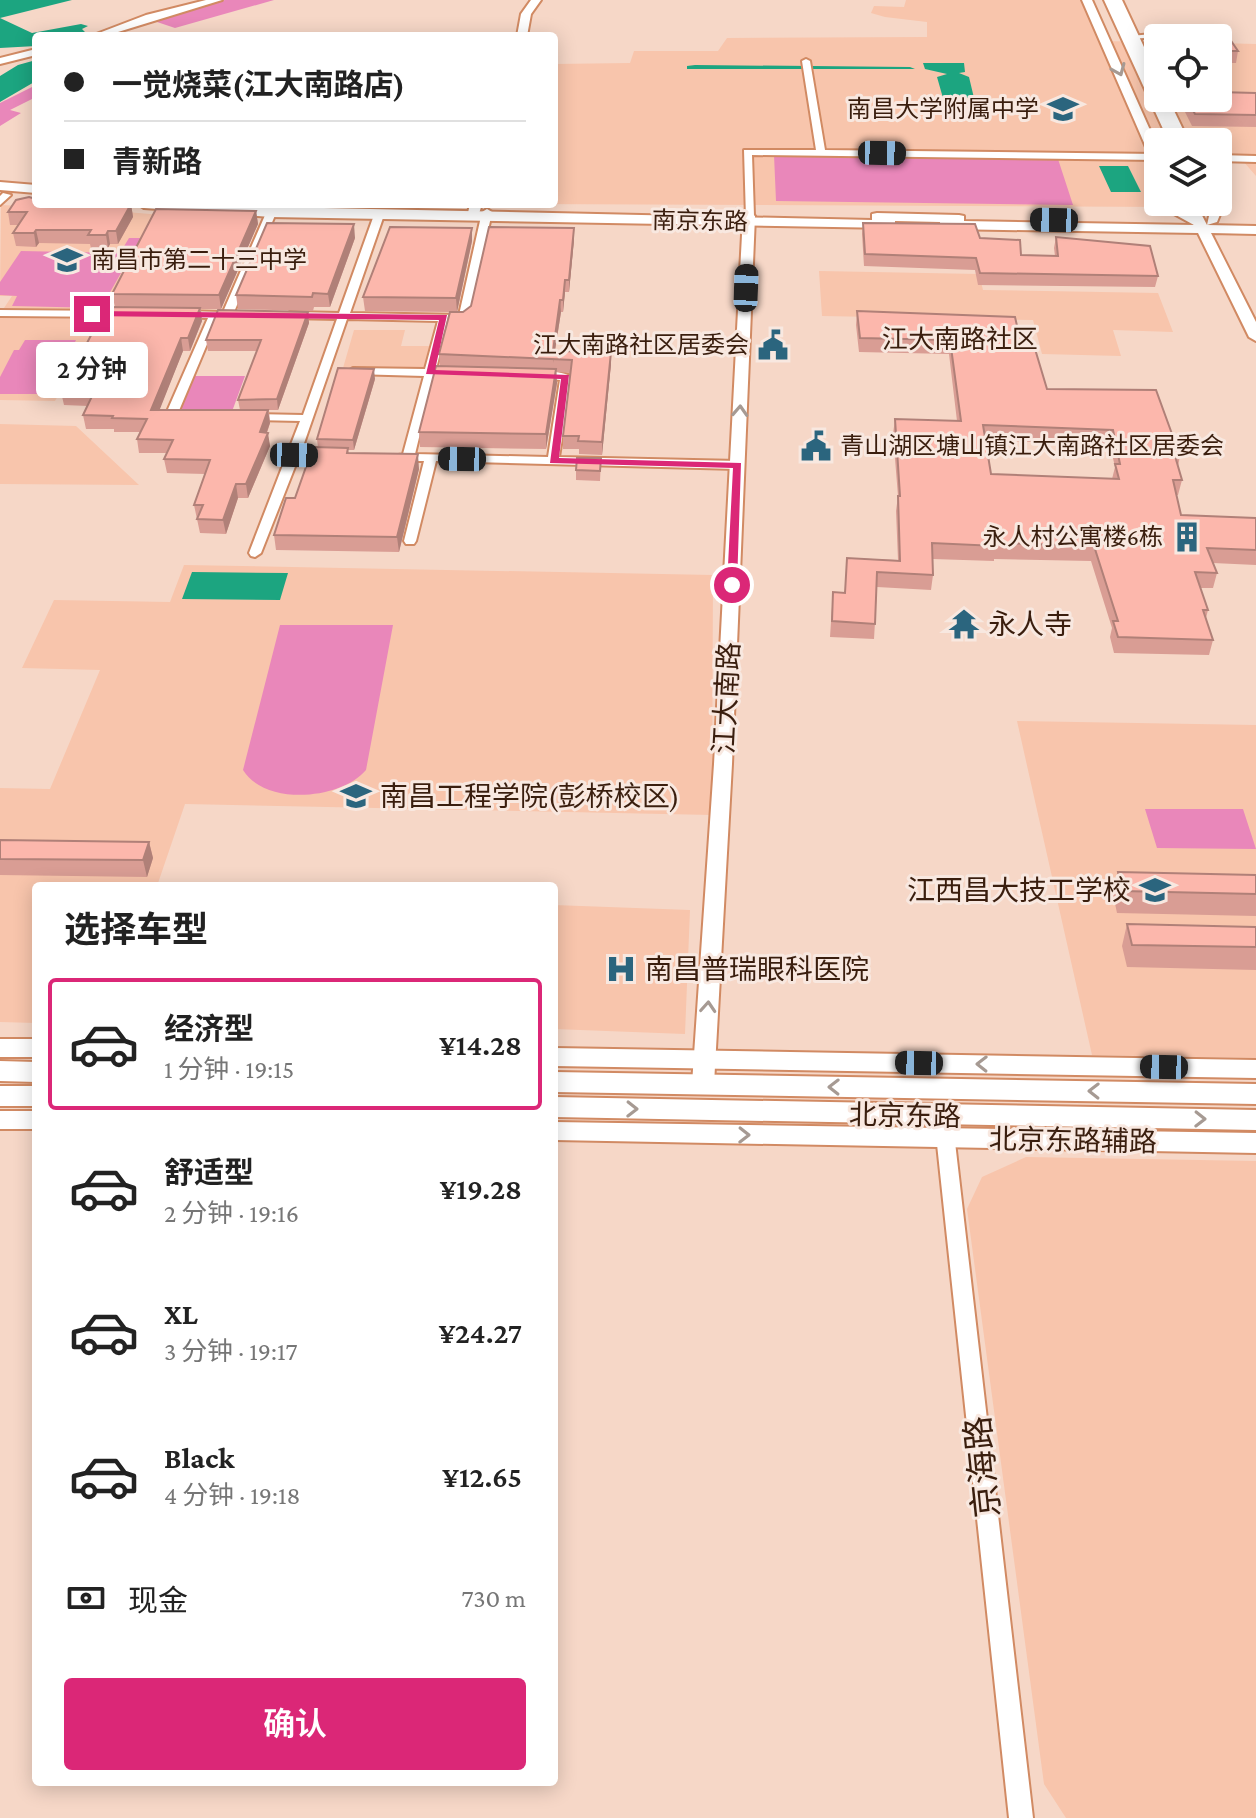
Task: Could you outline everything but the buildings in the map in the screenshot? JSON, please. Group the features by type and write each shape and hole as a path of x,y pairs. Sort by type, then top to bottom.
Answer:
{"main road":[{"path":"1100,0 1156,128"},
{"path":"1109,0 1130,37 1169,128"},
{"path":"2,194 32,190"},
{"path":"2,194 32,197"},
{"name":"南京东路","path":"200,208 379,215 479,212"},
{"name":"南京东路","path":"350,208 749,219 1207,226 1256,230"},
{"path":"1200,216 1256,313"},
{"path":"1205,216 1256,337"},
{"name":"南京东路","path":"1207,226 1256,223"},
{"path":"0,1048 32,1048"},
{"path":"558,1057 704,1072 1256,1069"},
{"path":"0,1071 32,1072"},
{"name":"北京东路","path":"558,1082 704,1072 1256,1094"},
{"path":"0,1096 32,1096"},
{"name":"北京东路","path":"558,1107 944,1127 1256,1120"},
{"path":"0,1120 32,1120"},
{"name":"北京东路辅路","path":"558,1131 944,1127 1256,1143"}],"street":[{"path":"107,32 149,17 217,0"},
{"path":"523,32 526,14 536,0"},
{"path":"1087,0 1144,129"},
{"path":"1117,0 1130,37 1144,62"},
{"path":"1130,37 1144,36"},
{"path":"0,61 32,53"},
{"path":"807,65 821,152"},
{"path":"749,219 747,152 1144,158"},
{"path":"1232,158 1256,159"},
{"path":"271,315 464,318 479,212"},
{"path":"201,416 171,416 271,213"},
{"path":"255,553 294,455 379,215"},
{"path":"1188,216 1207,226 1212,216"},
{"name":"江大南路","path":"704,1072 749,219"},
{"path":"0,313 138,314"},
{"path":"168,314 256,315"},
{"path":"408,458 444,317"},
{"path":"324,370 459,373"},
{"path":"519,375 566,377 553,461"},
{"path":"230,417 307,418"},
{"path":"294,455 337,456"},
{"path":"379,457 738,465"},
{"path":"410,541 431,458"},
{"name":"京海路","path":"944,1127 1021,1818"}],"shaded area":[{"path":"0,0 72,0 0,18"},
{"path":"225,0 274,0 175,28 148,19"},
{"path":"906,0 1083,0 1100,41 1144,42 1144,112 1232,112 1232,43 1256,44 1256,176 1243,161 1232,161 1232,128 1144,128 1144,207 558,204 558,64 630,63 634,51 718,51 727,38 927,37 927,22 871,13 874,6 904,7"},
{"path":"0,18 32,33 32,46 0,48"},
{"path":"81,24 88,26 82,29 85,32 37,32"},
{"path":"32,61 32,83 0,102 0,76"},
{"path":"923,63 964,63 965,72 959,73 969,77 974,98 943,98 937,77 947,74 925,69"},
{"path":"687,66 915,69 687,69"},
{"path":"32,87 32,99 10,110 21,113 0,126 0,103"},
{"path":"774,155 1058,159 1073,205 776,201"},
{"path":"1099,166 1128,166 1141,192 1111,192"},
{"name":"南昌市第二十三中学","path":"1,205 162,215 153,225 107,309 4,308 12,296 0,296"},
{"path":"129,238 141,238 101,308 12,306 17,296 0,295 0,282 21,251 120,253"},
{"path":"819,271 979,274 983,290 1158,293 1173,332 1113,330 1121,356 1042,354 1033,320 822,316"},
{"path":"0,318 103,319 55,401 0,400"},
{"path":"354,330 405,330 401,346 435,346 429,369 343,368"},
{"path":"25,340 76,340 50,394 0,394 0,377 14,350 19,350"},
{"path":"189,376 245,376 230,417 171,416"},
{"path":"0,424 76,426 139,485 0,484"},
{"name":"南昌工程学院(彭桥校区)","path":"184,565 713,575 712,815 185,804 158,882 32,882 32,1023 0,1022 0,788 50,789 100,670 22,668 54,600 170,602"},
{"path":"192,572 288,573 280,600 182,599"},
{"path":"280,625 393,625 366,770 339,788 322,793 285,794 254,782 243,770"},
{"name":"江西昌大技工学校","path":"1017,721 1256,725 1256,1058 1092,1055"},
{"path":"1145,809 1243,809 1256,849 1157,848"},
{"name":"南昌普瑞眼科医院","path":"558,905 690,910 685,1034 558,1029"},
{"path":"1026,1157 1256,1161 1256,1818 1066,1818 1044,1784 967,1209 982,1177"}],"place":[{"name":"南昌大学附属中学","path":"1063,109"},
{"name":"南昌市第二十三中学","path":"67,260"},
{"name":"江大南路社区居委会","path":"773,345"},
{"name":"青山湖区塘山镇江大南路社区居委会","path":"816,446"},
{"name":"永人村公寓楼6栋","path":"1187,537"},
{"name":"永人寺","path":"964,624"},
{"name":"南昌工程学院(彭桥校区)","path":"356,796"},
{"name":"江西昌大技工学校","path":"1155,890"},
{"name":"南昌普瑞眼科医院","path":"621,969"}],"district":[{"name":"江大南路社区","path":"960,339"}],"route":[{"path":"92,314 444,317 430,373 566,377 553,461 738,465 732,585"}]}
